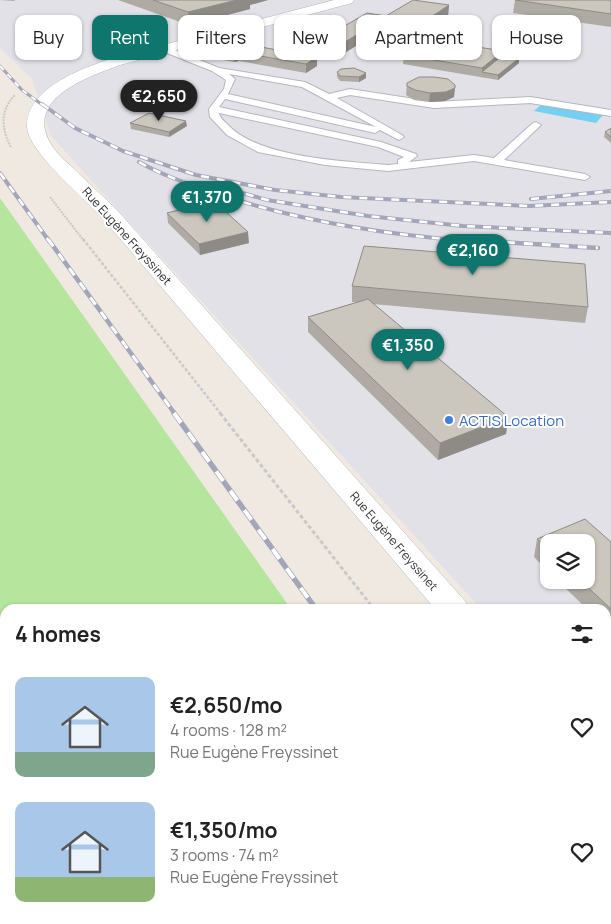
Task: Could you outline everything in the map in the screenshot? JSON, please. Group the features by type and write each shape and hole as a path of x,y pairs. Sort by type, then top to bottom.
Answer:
{"street":[{"name":"Rue Eugène Freyssinet","path":"168,48 348,0"},
{"name":"Rue Eugène Freyssinet","path":"128,60 81,74 53,91 38,111 35,127 47,152 108,212 450,604"}],"lane":[{"path":"168,50 215,69 305,85 399,137 411,152"},
{"path":"215,69 231,80 218,107"},
{"path":"328,97 350,92 434,105 530,100 611,112"},
{"path":"218,107 365,126 399,137"},
{"path":"218,107 411,152"},
{"path":"218,107 394,157 402,162"},
{"path":"218,107 230,133 262,150 325,162 388,168 474,158 585,177"},
{"path":"496,162 536,125"},
{"path":"388,168 402,162 411,152"}],"shaded area":[{"path":"0,0 611,0 611,604 476,604 51,136 32,79 0,48"}],"green space":[{"path":"0,198 287,604 0,604"}],"water":[{"path":"542,104 603,115 596,123 534,111"}],"building":[{"path":"153,0 237,0 188,12"},
{"path":"413,0 449,5 434,15 388,15"},
{"path":"515,0 611,0 611,14"},
{"path":"367,13 380,15 364,15"},
{"path":"356,19 356,35 346,41 346,25"},
{"path":"264,48 274,49 274,58 264,57"},
{"path":"482,48 492,49 492,60 482,68 434,60 482,60"},
{"path":"283,60 312,60 306,64"},
{"path":"497,60 517,60 498,75 482,72"},
{"path":"354,68 366,73 359,77 340,76 337,72 341,69"},
{"path":"419,77 448,79 455,85 455,88 446,92 430,93 407,86 407,83"},
{"path":"149,113 186,121 169,132 130,123"},
{"path":"611,128 611,137 605,132"},
{"path":"214,201 248,232 199,244 167,213"},
{"path":"364,246 585,264 588,307 352,286"},
{"path":"368,299 508,417 440,443 308,317"},
{"path":"585,519 611,542 611,604 606,604 590,589 595,589 595,534 549,534"}],"railway":[{"path":"0,66 22,90 44,106"},
{"path":"42,104 75,128 123,151 196,175 275,190 341,197 529,206 611,202"},
{"path":"139,162 180,181 270,210 368,230 468,241"},
{"path":"0,173 49,241"},
{"path":"215,185 267,200 368,216 463,226 611,233"},
{"path":"531,199 611,191"},
{"path":"48,239 175,414"},
{"path":"452,239 598,248"},
{"path":"174,413 312,604"}],"place":[{"name":"ACTIS Location","path":"449,420"}]}
